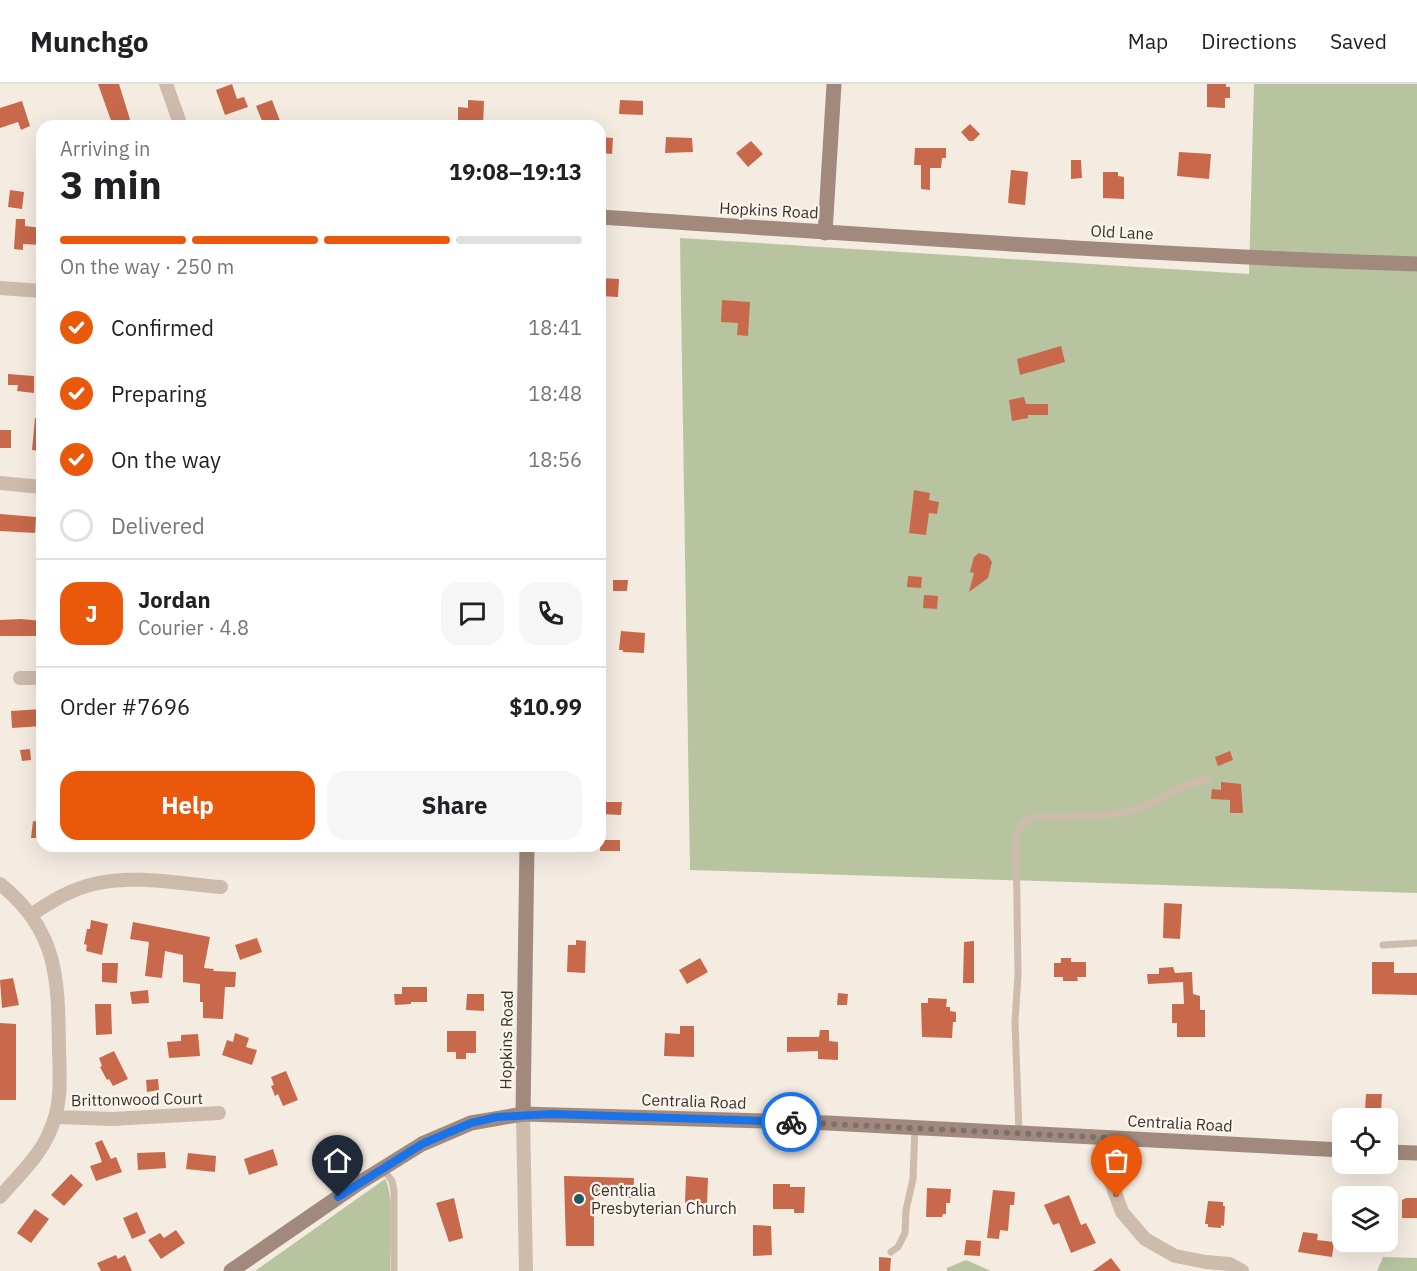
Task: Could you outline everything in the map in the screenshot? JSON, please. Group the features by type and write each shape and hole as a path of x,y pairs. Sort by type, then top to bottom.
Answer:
{"main road":[{"name":"Hopkins Road","path":"606,217 825,233 834,84"},
{"name":"Old Lane","path":"825,233 1292,260 1417,264"},
{"name":"Hopkins Road","path":"524,1114 527,852"},
{"name":"Centralia Road","path":"231,1271 422,1144 471,1123 524,1114 915,1127 1332,1149"},
{"path":"1398,1152 1417,1153"}],"street":[{"path":"166,84 179,120"},
{"path":"0,288 36,291"},
{"path":"0,483 36,486"},
{"path":"20,678 36,678"},
{"path":"31,915 68,893 94,884 119,880 221,886"},
{"path":"0,884 14,894 31,915 50,950 56,972 58,993 60,1087 56,1117 42,1146 0,1197"},
{"name":"Brittonwood Court","path":"56,1117 113,1119 219,1113"},
{"name":"Hopkins Road","path":"524,1114 526,1271"},
{"path":"1112,1138 1112,1182 1122,1212 1145,1239 1175,1256 1228,1264 1242,1271"}],"lane":[{"path":"1019,1133 1015,1022 1018,975 1016,835 1019,828 1032,818 1120,813 1142,808 1159,801 1183,785 1196,780 1210,779"},
{"path":"1383,945 1417,943"},
{"path":"891,1252 898,1247 905,1233 906,1210 913,1179 912,1152 915,1127"},
{"path":"383,1168 392,1181 394,1191 394,1271"}],"green space":[{"path":"1254,84 1417,84 1417,893 690,870 680,238 1249,274"},
{"path":"385,1179 391,1210 390,1271 255,1271"},
{"path":"1383,1257 1417,1258 1417,1271 1377,1271"},
{"path":"966,1260 991,1271 947,1271 947,1268"}],"building":[{"path":"98,84 119,84 130,120 111,120"},
{"path":"232,84 237,99 244,97 248,107 225,115 216,90"},
{"path":"1207,84 1226,84 1226,87 1230,87 1230,98 1225,98 1225,108 1207,107"},
{"path":"272,100 280,120 262,120 256,106"},
{"path":"468,100 484,101 483,120 458,120 458,107 468,108"},
{"path":"620,100 643,101 643,115 619,114"},
{"path":"22,101 30,126 21,130 18,122 0,128 0,108"},
{"path":"970,124 980,134 973,141 969,141 961,132"},
{"path":"606,137 613,138 612,154 606,154"},
{"path":"666,137 692,138 693,152 665,153"},
{"path":"751,141 763,154 748,167 736,153"},
{"path":"915,148 946,148 946,158 942,158 941,168 930,168 930,190 921,189 921,165 914,165"},
{"path":"1179,152 1211,154 1209,179 1177,176"},
{"path":"1071,160 1081,160 1082,178 1071,179"},
{"path":"1011,170 1028,172 1025,205 1008,203"},
{"path":"1103,172 1118,172 1118,176 1124,177 1124,199 1103,198"},
{"path":"10,190 24,192 22,209 8,207"},
{"path":"16,219 25,219 25,226 36,227 36,245 23,244 23,250 14,249"},
{"path":"606,278 619,279 618,297 606,296"},
{"path":"722,300 750,302 748,336 737,335 738,323 721,322"},
{"path":"1061,346 1065,362 1020,375 1017,359"},
{"path":"8,374 34,376 34,393 17,391 18,385 8,385"},
{"path":"1024,397 1026,404 1048,404 1048,415 1028,415 1028,418 1012,421 1009,400"},
{"path":"35,418 36,418 36,450 32,450"},
{"path":"0,430 11,430 11,448 0,448"},
{"path":"914,490 930,493 929,500 939,502 937,514 929,513 926,535 909,533"},
{"path":"0,514 36,517 35,533 0,531"},
{"path":"979,553 988,556 992,562 988,578 969,592 974,573 970,572 974,557"},
{"path":"908,576 922,577 921,588 907,587"},
{"path":"613,580 628,580 627,591 613,591"},
{"path":"924,595 938,596 937,609 923,608"},
{"path":"0,620 36,620 36,636 0,636"},
{"path":"621,631 645,633 644,653 619,650"},
{"path":"36,709 36,726 12,728 11,711"},
{"path":"30,749 31,760 22,761 20,750"},
{"path":"1230,751 1233,760 1218,766 1215,757"},
{"path":"1221,782 1241,784 1243,813 1230,813 1230,800 1211,799 1212,789 1221,790"},
{"path":"606,802 622,802 621,815 606,814"},
{"path":"33,821 36,821 36,838 31,838"},
{"path":"606,840 620,840 620,851 606,851"},
{"path":"1164,903 1182,904 1180,939 1163,938"},
{"path":"91,920 108,924 102,955 86,951 87,945 84,944"},
{"path":"133,922 210,937 204,968 214,969 213,971 236,972 235,987 225,987 223,1019 203,1018 200,984 183,982 183,955 165,951 162,978 145,976 149,942 130,939"},
{"path":"257,938 262,952 240,960 235,945"},
{"path":"576,940 586,941 585,973 567,972 568,945 576,945"},
{"path":"974,941 974,983 963,983 964,942"},
{"path":"700,958 708,972 687,984 679,970"},
{"path":"1061,958 1071,958 1071,962 1086,962 1086,977 1077,977 1078,981 1063,981 1063,977 1054,977 1054,963 1061,963"},
{"path":"1372,962 1394,962 1394,973 1417,973 1417,995 1372,994"},
{"path":"102,963 118,963 117,983 102,982"},
{"path":"1173,967 1175,973 1192,972 1193,994 1200,996 1200,1010 1205,1010 1205,1037 1177,1037 1177,1023 1172,1023 1172,1004 1184,1004 1183,982 1148,984 1147,974 1159,974 1159,968"},
{"path":"13,978 19,1005 2,1008 0,980"},
{"path":"402,987 427,987 427,1002 395,1005 394,994 402,994"},
{"path":"148,990 149,1003 132,1004 130,992"},
{"path":"838,993 848,994 847,1005 837,1005"},
{"path":"467,994 484,994 484,1011 466,1010"},
{"path":"928,998 947,999 946,1007 956,1012 952,1038 922,1037 921,1003 928,1003"},
{"path":"95,1004 111,1004 112,1034 96,1035"},
{"path":"0,1023 16,1024 16,1100 0,1100"},
{"path":"680,1026 694,1026 694,1057 664,1056 665,1033 680,1034"},
{"path":"820,1030 829,1030 829,1041 838,1042 838,1060 818,1059 818,1051 787,1052 787,1037 819,1037"},
{"path":"447,1031 476,1031 476,1053 466,1053 466,1059 456,1059 456,1052 447,1052"},
{"path":"235,1033 249,1038 246,1047 257,1050 252,1065 222,1055 227,1040 233,1042"},
{"path":"198,1034 200,1056 169,1058 167,1042 181,1041 181,1035"},
{"path":"114,1051 128,1079 113,1086 100,1067 102,1066 99,1058"},
{"path":"286,1071 298,1100 283,1106 278,1094 275,1096 271,1086 274,1085 271,1077"},
{"path":"158,1079 159,1090 147,1092 146,1080"},
{"path":"1366,1094 1382,1094 1381,1108 1365,1108"},
{"path":"102,1140 111,1159 116,1157 122,1172 96,1181 90,1166 102,1162 95,1143"},
{"path":"273,1149 278,1165 249,1175 244,1159"},
{"path":"165,1152 166,1168 138,1170 137,1153"},
{"path":"188,1153 216,1156 215,1172 186,1169"},
{"path":"71,1174 83,1185 64,1206 51,1195"},
{"name":"Centralia Presbyterian Church","path":"564,1176 634,1178 633,1198 594,1196 594,1246 566,1246"},
{"path":"686,1176 708,1178 707,1205 685,1203"},
{"path":"773,1184 805,1187 804,1213 794,1213 794,1209 773,1209"},
{"path":"927,1188 951,1189 950,1203 946,1203 946,1214 942,1217 926,1217"},
{"path":"993,1190 1015,1192 1014,1205 1010,1205 1008,1231 1000,1230 999,1239 987,1238"},
{"path":"1069,1195 1081,1225 1086,1223 1096,1243 1071,1253 1059,1223 1053,1225 1044,1205"},
{"path":"454,1198 463,1238 449,1242 436,1203"},
{"path":"1417,1198 1417,1218 1402,1218 1402,1200"},
{"path":"1208,1201 1223,1202 1225,1206 1224,1226 1221,1225 1221,1228 1208,1227 1208,1224 1205,1224"},
{"path":"35,1209 49,1219 31,1243 17,1233"},
{"path":"137,1212 146,1233 132,1239 123,1218"},
{"path":"753,1225 771,1226 772,1255 753,1256"},
{"path":"176,1230 185,1243 161,1259 148,1240 160,1233 164,1238"},
{"path":"1303,1232 1318,1234 1317,1240 1332,1242 1332,1257 1298,1252"},
{"path":"966,1240 981,1241 980,1256 964,1255"},
{"path":"116,1255 118,1259 125,1255 132,1271 101,1271 97,1263"},
{"path":"879,1257 891,1258 890,1271 879,1271"},
{"path":"1111,1258 1121,1271 1093,1271"}],"way so far":[{"path":"791,1122 1112,1138 1112,1182 1117,1197"}],"place":[{"name":"Centralia Presbyterian Church","path":"579,1199"}],"route":[{"path":"338,1197 422,1144 471,1123 497,1117 551,1114 791,1122"}]}
